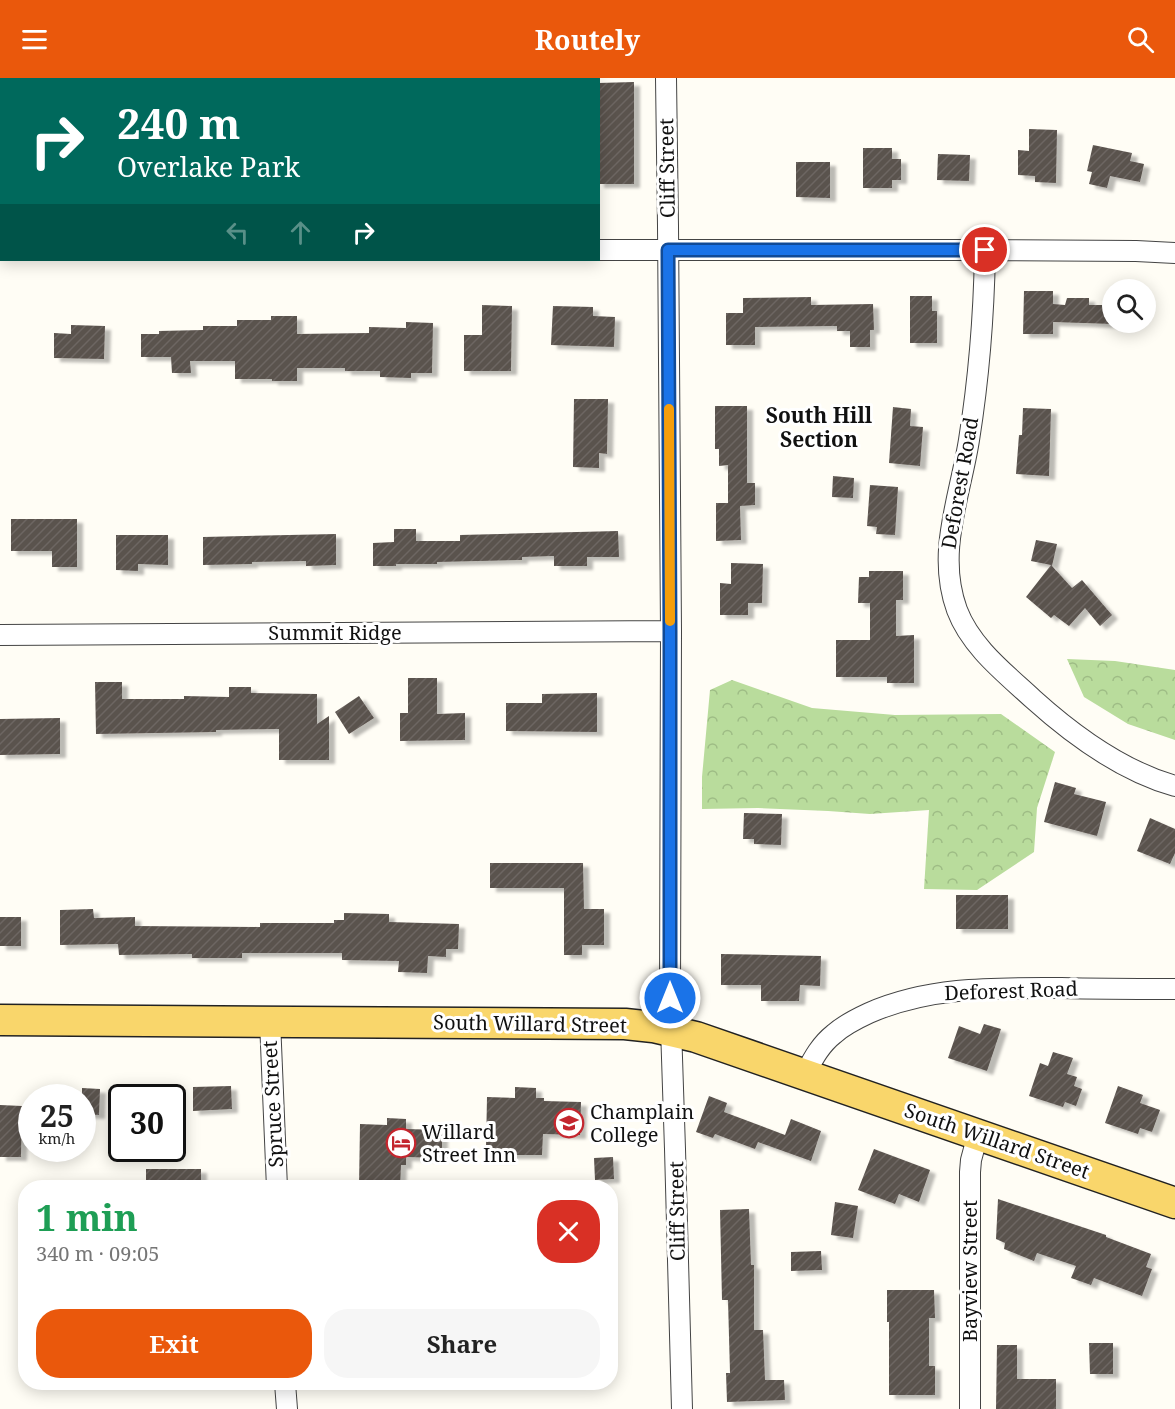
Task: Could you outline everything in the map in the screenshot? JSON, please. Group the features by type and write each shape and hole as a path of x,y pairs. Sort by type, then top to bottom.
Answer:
{"main road":[{"name":"South Willard Street","path":"0,1020 625,1024 671,1030 805,1074 1175,1203"}],"street":[{"name":"Cliff Street","path":"666,78 671,1030 682,1409"},
{"path":"600,250 985,250 1175,253"},
{"name":"Deforest Road","path":"985,250 979,364 969,441 950,535 948,560 948,572 957,609 977,645 1074,734 1112,759 1154,780 1175,786"},
{"name":"Summit Ridge","path":"0,635 670,631"},
{"name":"Deforest Road","path":"805,1074 824,1042 835,1032 852,1021 879,1009 927,995 980,988 1175,989"},
{"name":"Spruce Street","path":"270,1021 277,1180"},
{"name":"Bayview Street","path":"970,1409 970,1172 978,1134"},
{"path":"286,1390 287,1409"}],"green space":[{"path":"1067,659 1115,661 1175,670 1175,740 1128,724 1084,697"},
{"path":"732,680 812,708 895,715 1001,714 1055,752 1037,808 1034,852 977,890 924,889 929,810 870,814 758,808 702,809 702,777 710,690"}],"building":[{"path":"634,82 634,184 600,184 600,83"},
{"path":"1029,129 1057,130 1056,183 1035,182 1035,176 1018,175 1018,150 1029,151"},
{"path":"1093,145 1132,153 1130,161 1144,164 1140,182 1110,176 1107,188 1089,184 1092,172 1087,171"},
{"path":"863,148 892,148 892,159 901,159 901,180 892,180 892,188 863,188"},
{"path":"938,154 970,155 969,181 937,180"},
{"path":"796,162 830,162 830,198 796,197"},
{"path":"1024,291 1053,291 1053,304 1065,305 1067,298 1089,298 1089,305 1102,305 1102,324 1053,322 1053,334 1023,334"},
{"path":"910,296 932,296 932,311 937,311 937,343 910,343"},
{"path":"811,297 811,305 873,304 874,330 870,330 870,347 850,347 850,331 837,331 837,326 755,327 755,345 726,345 726,313 743,313 743,298"},
{"path":"482,305 512,306 511,371 464,371 464,335 482,335"},
{"path":"553,306 593,307 593,316 615,317 614,347 551,345"},
{"path":"271,316 297,316 297,334 369,333 369,327 406,328 406,322 433,323 432,373 411,373 411,378 380,377 380,371 297,368 297,381 235,379 235,361 190,361 191,373 172,373 171,357 141,357 141,334 159,334 159,331 203,330 203,326 237,326 237,320 271,320"},
{"path":"71,325 105,326 104,359 54,358 54,333 71,334"},
{"path":"574,399 608,399 607,454 599,453 599,468 573,467"},
{"path":"715,406 747,406 747,483 755,483 755,505 740,506 741,540 716,541 716,503 728,503 728,465 719,466 719,449 715,449"},
{"path":"893,407 911,409 910,426 923,427 920,466 889,463"},
{"path":"1023,408 1051,409 1049,476 1016,474 1019,435 1022,435"},
{"path":"833,476 854,478 853,498 832,497"},
{"path":"870,485 898,487 895,535 876,534 877,527 867,526"},
{"path":"11,519 77,519 77,567 52,567 52,551 11,551"},
{"path":"394,529 416,529 416,541 460,541 460,535 618,531 619,557 587,557 587,566 554,566 554,556 522,557 522,560 373,566 373,543 394,542"},
{"path":"336,534 336,565 306,566 306,561 203,565 203,537"},
{"path":"116,535 168,535 168,565 138,564 138,571 116,570"},
{"path":"1036,540 1057,544 1052,566 1072,588 1082,580 1112,615 1100,626 1085,608 1069,626 1054,615 1051,618 1026,597 1051,565 1031,561"},
{"path":"731,563 763,564 762,603 748,603 748,615 720,615 720,583 731,584"},
{"path":"869,571 903,571 903,600 896,600 896,636 914,635 914,683 887,683 887,677 836,677 836,640 870,640 870,603 858,603 859,577 869,577"},
{"path":"408,678 437,678 437,714 465,713 465,740 400,741 400,713 408,713"},
{"path":"95,682 122,682 122,699 184,699 184,696 229,697 229,687 251,687 251,693 317,694 317,724 329,716 329,760 279,760 279,729 96,734"},
{"path":"597,693 597,732 506,731 506,703 542,703 542,694"},
{"path":"359,696 374,718 349,734 335,712"},
{"path":"60,718 60,754 0,755 0,719"},
{"path":"1055,782 1076,788 1074,794 1106,802 1097,836 1044,822"},
{"path":"744,813 782,814 781,845 754,844 754,839 743,839"},
{"path":"1150,818 1175,829 1175,853 1170,864 1137,851"},
{"path":"490,863 583,863 584,909 604,909 604,945 582,945 582,955 564,955 564,888 490,888"},
{"path":"956,895 1008,895 1008,929 956,929"},
{"path":"93,909 94,918 135,917 135,926 260,927 260,923 334,923 334,920 344,920 344,913 389,914 389,922 459,924 458,949 446,949 446,957 428,956 427,973 398,972 399,961 342,960 342,953 242,953 242,958 192,958 192,954 119,955 118,944 60,945 60,910"},
{"path":"0,917 21,917 21,946 0,946"},
{"path":"721,954 821,956 820,986 800,985 799,1001 761,1001 761,985 721,985"},
{"path":"984,1024 1001,1029 987,1071 948,1058 959,1026 980,1034"},
{"path":"1053,1052 1073,1058 1067,1074 1077,1077 1074,1086 1082,1089 1076,1106 1065,1102 1063,1107 1029,1096 1040,1063 1048,1066"},
{"path":"231,1086 232,1109 193,1111 193,1087"},
{"path":"1118,1086 1143,1095 1140,1103 1160,1110 1152,1132 1140,1128 1138,1134 1105,1123"},
{"path":"515,1087 536,1088 536,1098 544,1098 544,1101 581,1102 580,1135 543,1134 542,1155 510,1155 510,1159 489,1159 489,1148 486,1148 487,1097 515,1098"},
{"path":"96,1089 100,1089 99,1115 96,1115"},
{"path":"709,1096 727,1103 724,1112 785,1135 791,1119 821,1131 811,1161 758,1142 755,1149 715,1134 713,1138 696,1132"},
{"path":"0,1105 18,1106 18,1157 0,1157"},
{"name":"Willard Street Inn","path":"387,1118 406,1119 406,1129 442,1130 442,1158 406,1157 406,1165 401,1165 400,1180 359,1180 360,1124 387,1125"},
{"path":"874,1149 930,1170 919,1202 899,1194 895,1204 858,1190"},
{"path":"613,1157 614,1179 595,1180 594,1158"},
{"path":"146,1169 201,1169 201,1180 146,1180"},
{"path":"998,1199 1106,1235 1106,1237 1151,1254 1146,1267 1152,1269 1142,1296 1094,1278 1091,1285 1071,1278 1076,1266 1037,1253 1034,1261 1004,1249 1005,1243 996,1239"},
{"path":"835,1202 858,1206 853,1238 831,1235"},
{"path":"749,1209 751,1265 754,1265 754,1330 763,1330 765,1380 784,1380 785,1400 727,1402 726,1373 730,1373 728,1300 722,1300 720,1210"},
{"path":"821,1251 822,1270 791,1271 791,1252"},
{"path":"887,1290 934,1290 935,1318 929,1318 929,1366 935,1366 935,1395 889,1395"},
{"path":"1089,1343 1113,1343 1113,1374 1090,1374"},
{"path":"997,1345 1017,1345 1017,1379 1056,1379 1056,1409 996,1409"}],"slow traffic":[{"path":"669,409 670,621"}],"place":[{"name":"Champlain College","path":"569,1123"},
{"name":"Willard Street Inn","path":"401,1143"}],"district":[{"name":"South Hill Section","path":"819,428"}],"route":[{"path":"670,998 668,250 985,250"}]}
